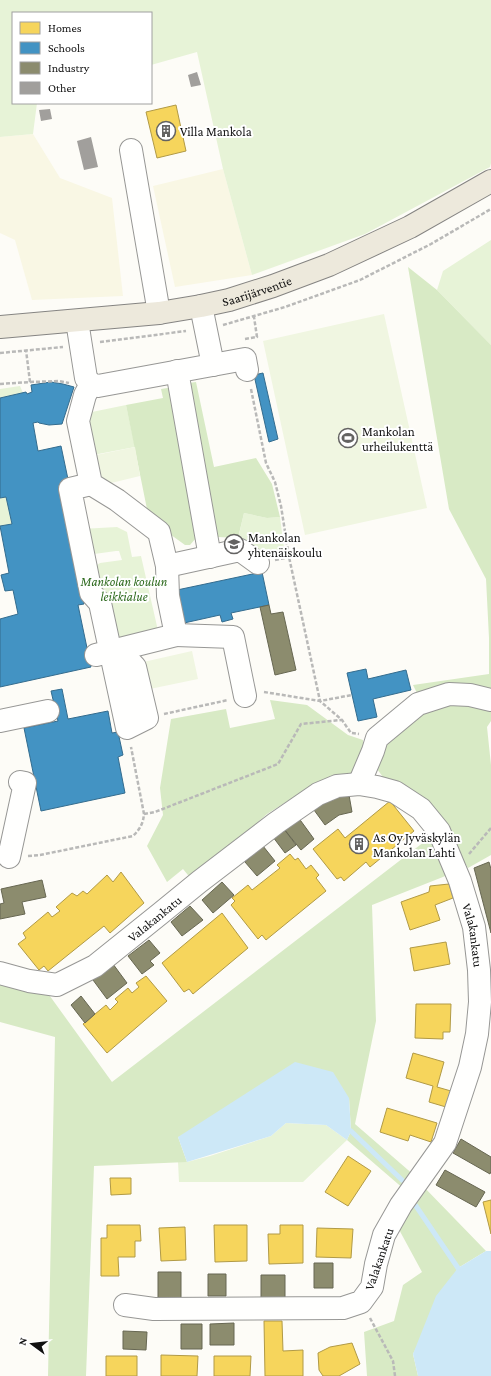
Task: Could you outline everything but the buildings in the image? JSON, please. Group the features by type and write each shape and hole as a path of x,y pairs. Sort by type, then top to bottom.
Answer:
{"main road":[{"name":"Saarijärventie","path":"0,327 159,313 201,306 273,286 328,265 410,227 491,181"}],"street":[{"path":"131,150 159,313"},
{"path":"201,306 213,365"},
{"path":"77,321 85,395 78,421 92,484 117,500 159,532 167,566 168,596 176,635"},
{"path":"83,382 98,386 245,359 247,370"},
{"path":"177,371 210,557"},
{"path":"92,484 70,489 91,592 100,603 108,651 127,728 147,718 135,667 108,651"},
{"path":"167,566 240,550 268,561"},
{"path":"108,651 176,635 233,637 245,696"},
{"path":"359,784 377,738 418,704 449,694 470,695 491,700"},
{"path":"0,721 48,710"},
{"path":"7,844 25,783 20,782"},
{"name":"Valakankatu","path":"0,973 29,981 57,986 95,966 199,882 276,823 318,794 337,786 359,784 377,786 395,792 421,809 439,830 456,870 474,927 479,970 480,1002 477,1034 472,1060 445,1143 401,1205 384,1235 376,1264 372,1287 362,1302 344,1308 154,1309 125,1305"}],"path":[{"path":"243,340 257,337 254,317"},
{"path":"26,350 30,382"},
{"path":"247,370 266,462 275,482 289,558 320,701 342,720 351,733 377,738"},
{"path":"0,384 59,381 83,382"},
{"path":"268,561 289,558"},
{"path":"147,718 265,692 320,701 352,695"},
{"path":"144,814 155,812 278,764 301,724 342,720"},
{"path":"7,844 40,855 133,836 140,830 144,814 127,728"},
{"path":"456,870 491,828"},
{"path":"362,1302 393,1361 396,1376"}],"shaded area":[{"path":"33,134 60,178 112,198 123,296 32,300 15,240 0,233 0,137"},
{"path":"223,169 252,275 175,287 153,186"}],"green space":[{"path":"0,0 491,0 490,167 365,234 252,275 223,169 197,52 152,65 152,12 12,12 12,104 37,104 33,134 0,137"},
{"path":"491,240 491,345 437,290 443,271"},
{"path":"408,267 437,290 491,345 491,691 417,693 413,685 489,674 489,638 486,579 449,509"},
{"name":"Mankolan urheilukenttä","path":"384,314 427,508 305,535 263,341"},
{"path":"196,382 214,467 256,458 272,484 280,517 267,518 244,513 238,538 218,537 212,532 182,384"},
{"path":"20,386 23,393 0,398 0,389"},
{"path":"174,387 196,538 190,545 185,545 149,519 126,405 163,398 161,389"},
{"path":"126,405 135,447 93,455 87,413"},
{"path":"135,447 140,476 103,485 96,455"},
{"path":"6,497 12,524 0,526 0,498"},
{"path":"244,513 267,518 280,517 285,556 260,558 248,543 238,539"},
{"name":"Mankolan koulun leikkialue","path":"117,527 127,532 132,557 141,556 159,635 113,645 96,570 97,565 100,563 122,560 119,551 87,555 81,529"},
{"path":"192,651 198,679 145,690 139,663"},
{"path":"447,699 491,707 491,721 487,727 491,765 491,855 468,868 428,803 401,785 383,777 374,765 386,736"},
{"path":"270,700 307,705 348,735 363,740 364,762 355,775 313,785 267,814 192,880 183,869 167,882 147,846 163,815 160,788 171,719 226,709 230,728 275,719"},
{"path":"433,835 453,873 372,905 376,1021 355,1124 415,1176 405,1190 347,1140 351,1131 349,1098 178,1137 187,1162 94,1166 86,1376 48,1376 55,1037 0,1022 0,983 47,992 112,1082"},
{"path":"286,1123 326,1125 347,1140 303,1182 179,1182 178,1162 187,1162 210,1156 271,1136"},
{"path":"421,1184 486,1251 458,1268 413,1354 418,1376 367,1376 364,1332 394,1321 403,1285 422,1272 396,1224"}],"water":[{"path":"295,1062 333,1072 349,1098 351,1131 347,1140 326,1125 286,1123 271,1136 187,1162 178,1137"},
{"path":"486,1251 491,1251 491,1376 418,1376 413,1354 436,1296 458,1268"}],"waterway":[{"path":"351,1131 402,1180"},
{"path":"416,1206 458,1268"}],"place":[{"name":"Villa Mankola","path":"166,131"},
{"name":"Mankolan urheilukenttä","path":"348,438"},
{"name":"Mankolan yhtenäiskoulu","path":"234,544"},
{"name":"As Oy Jyväskylän Mankolan Lahti","path":"359,844"}]}
